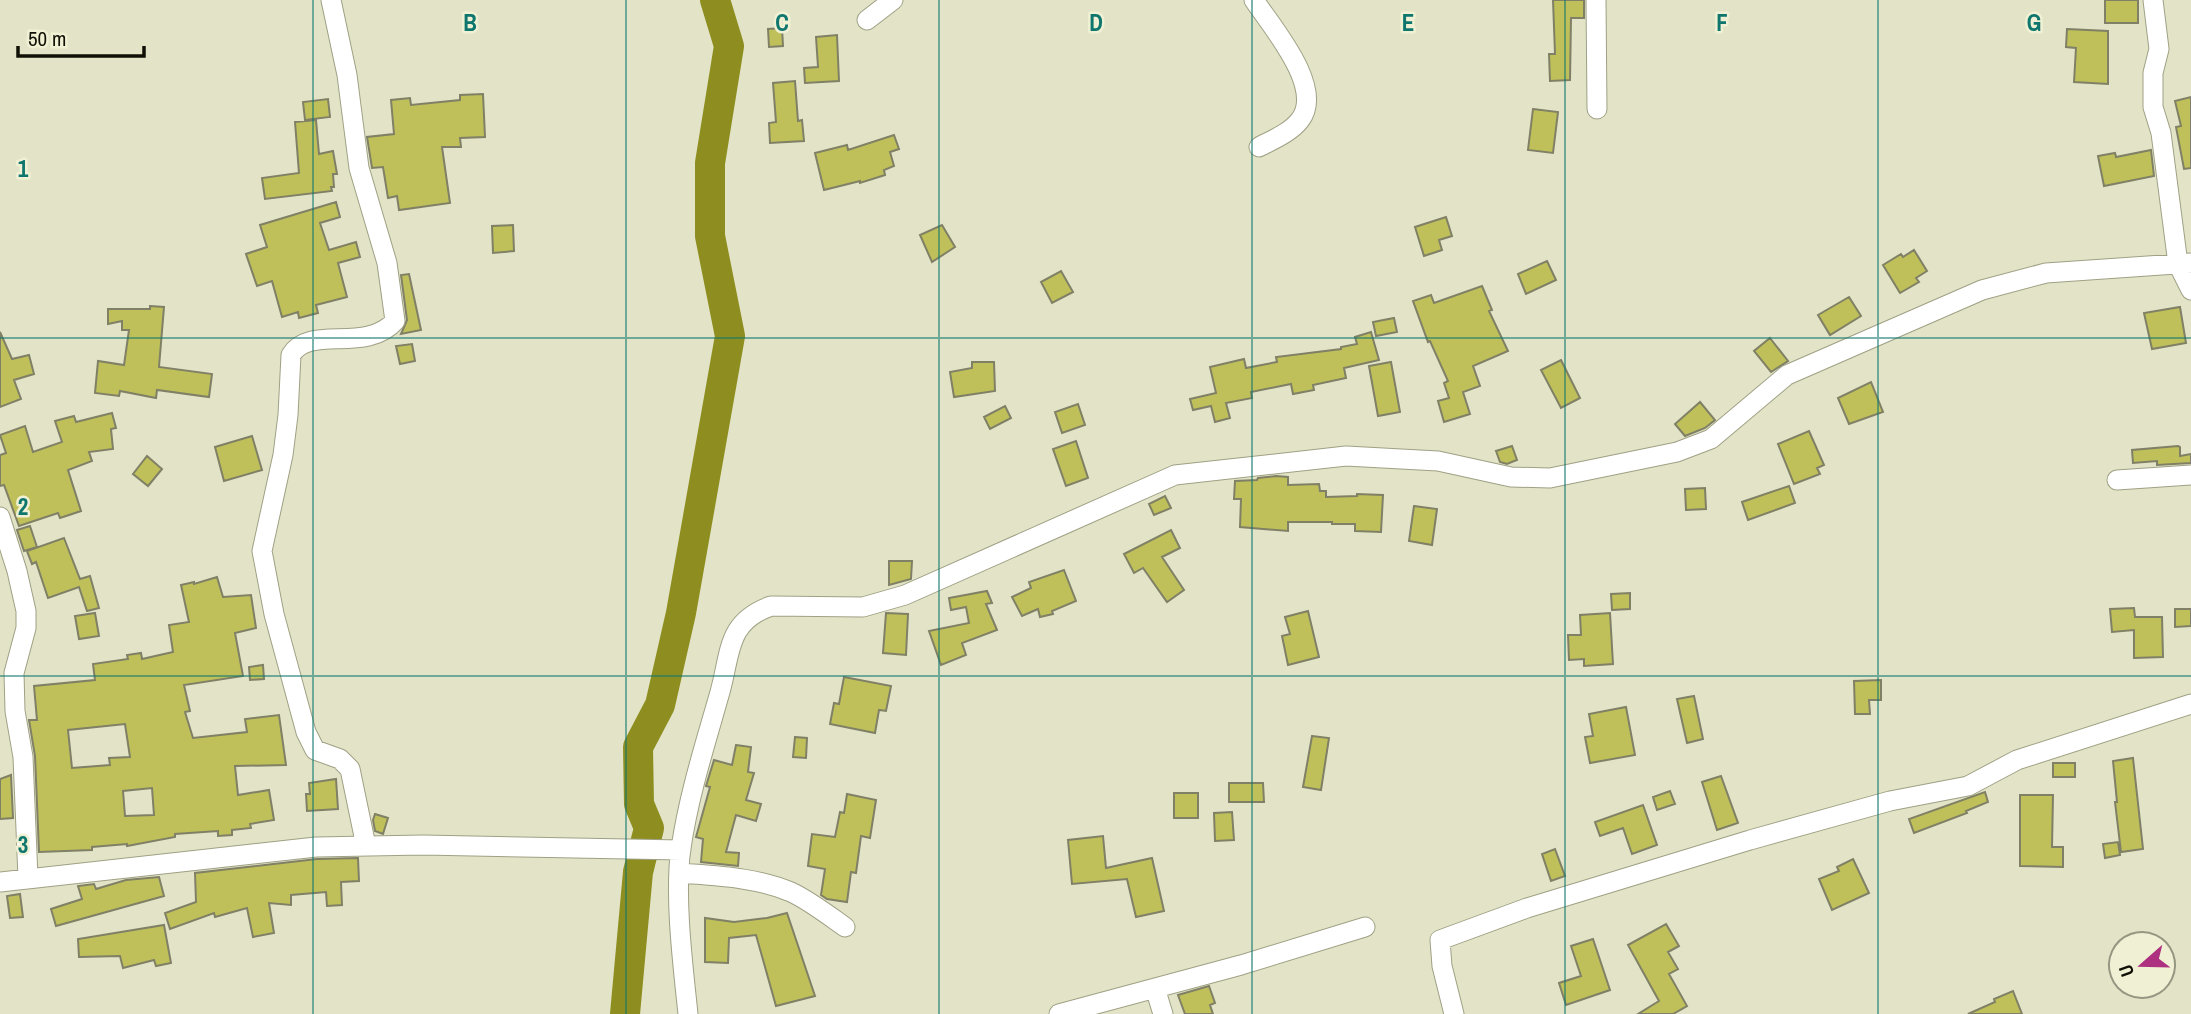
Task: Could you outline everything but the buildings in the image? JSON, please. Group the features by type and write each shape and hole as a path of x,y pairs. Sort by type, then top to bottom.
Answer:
{"street":[{"path":"331,0 347,75 359,168 387,263 394,321 383,332 374,335 304,343 290,355 284,455 262,551 274,614 306,732 315,750 340,759 350,769 366,846"},
{"path":"867,20 893,0"},
{"path":"1254,0 1298,68 1307,99 1301,119 1294,127 1259,147"},
{"path":"1596,0 1597,109"},
{"path":"2152,0 2159,49 2153,73 2153,107 2161,133 2191,290"},
{"path":"688,1014 679,873 681,850 694,778 731,646 746,619 758,611 771,606 863,607 905,595 1175,475 1346,456 1438,461 1511,477 1550,478 1677,452 1711,439 1787,375 1982,290 2046,273 2184,263"},
{"path":"2117,480 2191,475"},
{"path":"0,517 26,611 26,628 7,673 23,757 27,878"},
{"path":"1454,1014 1442,966 1440,940 1527,908 1750,841 1890,802 1968,786 2017,760 2191,704"},
{"path":"0,882 277,851 366,846 681,850"},
{"path":"679,873 748,879 771,885 814,906 845,927"},
{"path":"1059,1014 1296,949 1365,927"},
{"path":"1155,988 1163,1014"}],"waterway":[{"path":"625,1014 638,872 649,828 639,804 638,747 660,705 681,613 730,336 710,236 710,163 729,46 715,0"}]}
